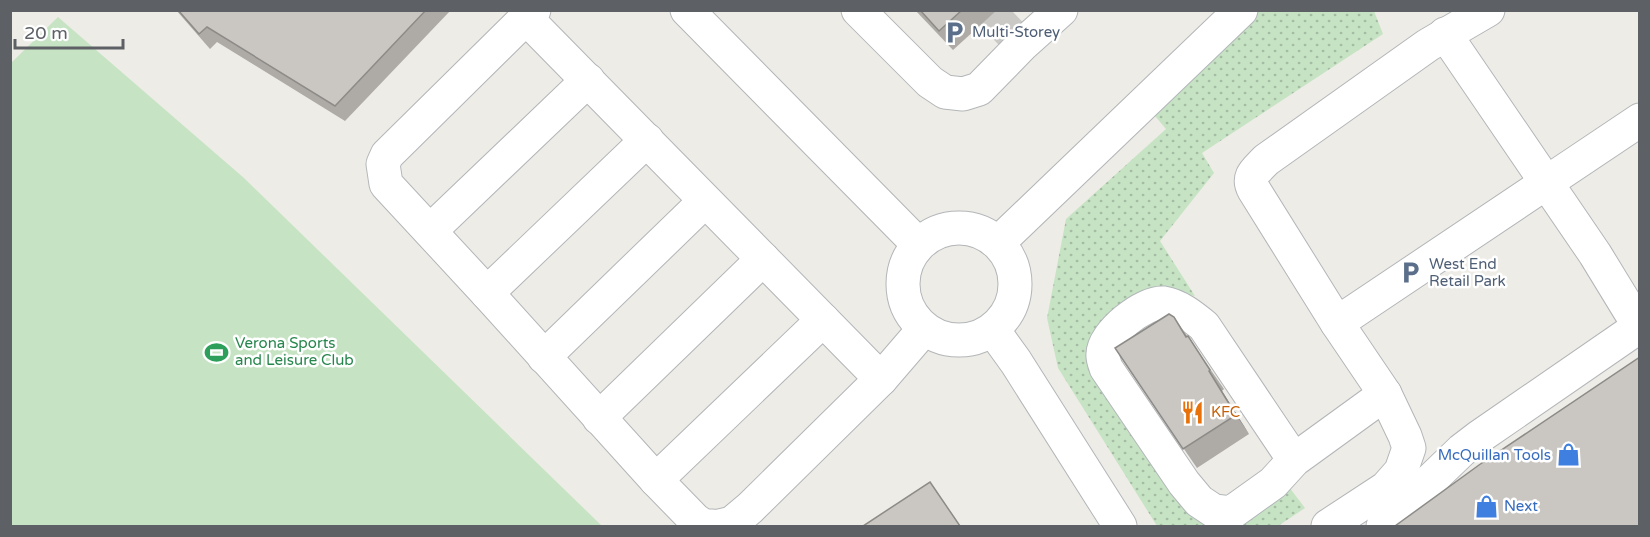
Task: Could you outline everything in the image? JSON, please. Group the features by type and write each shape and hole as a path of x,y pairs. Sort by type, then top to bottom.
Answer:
{"street":[{"path":"687,10 918,244"},
{"path":"858,10 930,82 945,92 963,94 979,89 1022,45 1061,10"},
{"path":"998,243 1241,10"},
{"path":"1328,526 1386,488 1401,471 1409,448 1385,394 1337,323 1254,190 1250,183 1251,176 1266,160 1445,34 1488,10"},
{"path":"712,526 704,526 695,520 656,480 487,292 386,184 383,164 387,155 530,14 588,80 881,378"},
{"path":"1383,526 1471,443 1639,326 1595,254 1445,34"},
{"path":"430,231 588,80"},
{"path":"1337,323 1640,120"},
{"path":"487,292 647,140"},
{"path":"544,357 705,201"},
{"path":"949,228 966,228 983,232 998,243 1008,255 1014,271 1016,287 1005,318 993,330 976,338 958,341 940,338 924,329 911,315 903,297 902,278 907,260 918,244 932,234 949,228"},
{"path":"599,418 763,260"},
{"path":"1286,468 1204,326 1187,313 1165,303 1152,304 1136,313 1115,330 1108,339 1102,353 1106,368 1184,483 1199,501 1214,511 1231,513 1286,468 1385,394"},
{"path":"656,480 823,320"},
{"path":"719,526 732,523 750,508 881,378 924,329"},
{"path":"993,330 1016,362 1120,526"}],"green space":[{"path":"1240,11 1374,11 1383,34 1202,153 1214,173 1160,241 1195,296 1157,290 1097,338 1196,504 1286,483 1305,508 1278,526 1157,526 1058,368 1047,318 1066,219 1166,129 1144,103"},
{"name":"Verona Sports and Leisure Club","path":"58,17 244,178 602,526 11,526 11,63"}],"building":[{"path":"178,10 426,10 335,106 207,27 199,34"},
{"path":"920,10 962,10 939,31"},
{"name":"KFC","path":"1169,314 1174,317 1186,337 1188,336 1236,415 1183,449 1115,348"},
{"path":"1640,357 1640,526 1395,526 1479,465"},
{"path":"930,482 960,526 863,526"}],"tunnel":[{"path":"988,10 1022,45"}],"place":[{"name":"Multi-Storey","path":"954,32"},
{"name":"West End Retail Park","path":"1411,273"},
{"name":"Verona Sports and Leisure Club","path":"217,352"},
{"name":"KFC","path":"1193,412"},
{"name":"McQuillan Tools","path":"1569,455"},
{"name":"Next","path":"1486,506"}]}
